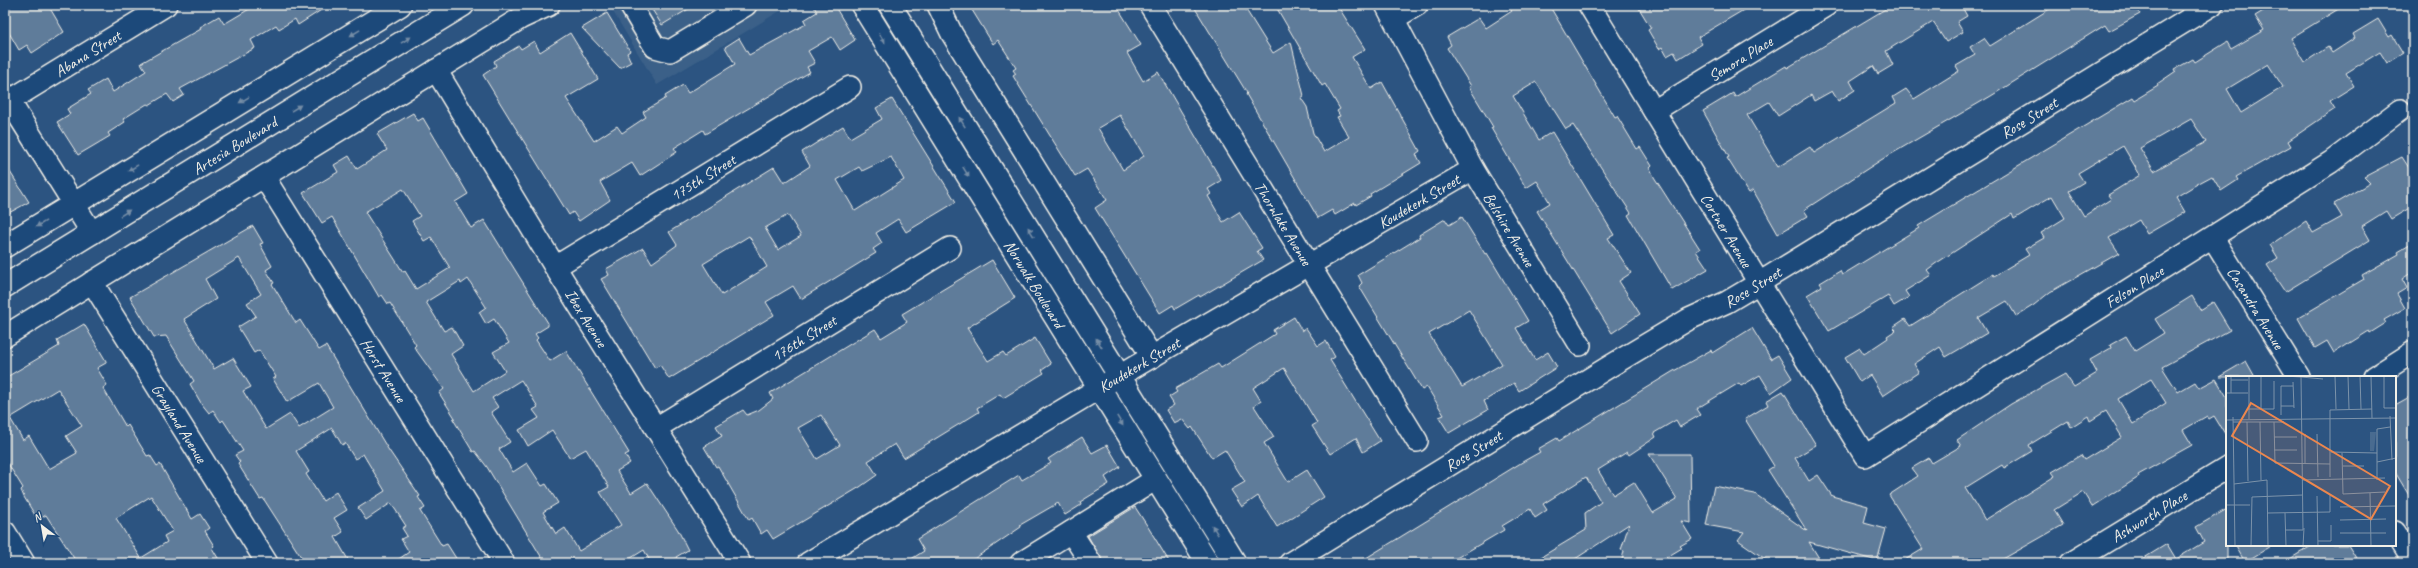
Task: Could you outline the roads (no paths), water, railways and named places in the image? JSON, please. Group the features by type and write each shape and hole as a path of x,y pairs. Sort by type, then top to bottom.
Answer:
{"main road":[{"name":"Artesia Boulevard","path":"5,246 400,5"},
{"name":"Artesia Boulevard","path":"5,286 464,5"},
{"name":"Norwalk Boulevard","path":"862,5 1208,563"},
{"name":"Norwalk Boulevard","path":"890,5 1235,563"}],"street":[{"name":"Abana Street","path":"7,97 166,5"},
{"path":"5,336 521,18 549,5"},
{"path":"630,5 655,47 670,51 746,5"},
{"path":"938,5 952,34 1152,357"},
{"name":"Thornlake Avenue","path":"1150,5 1311,265 1417,441"},
{"path":"1391,12 1417,5"},
{"name":"Cortner Avenue","path":"1589,5 1865,456"},
{"name":"Semora Place","path":"1654,112 1827,5"},
{"name":"Rose Street","path":"1290,563 1689,319 1759,283 2204,7"},
{"name":"Belshire Avenue","path":"1391,12 1473,169 1580,345"},
{"name":"Ibex Avenue","path":"436,70 555,267 740,563"},
{"name":"175th Street","path":"555,267 850,86"},
{"path":"7,97 92,233"},
{"name":"Felson Place","path":"1865,456 2213,238 2331,162 2400,110"},
{"name":"Koudekerk Street","path":"808,563 1099,388 1473,169"},
{"name":"Horst Avenue","path":"264,177 504,563"},
{"name":"Casandra Avenue","path":"2213,238 2298,376"},
{"name":"176th Street","path":"656,428 950,248"},
{"name":"Grayland Avenue","path":"92,282 267,563"},
{"path":"2376,376 2413,352"},
{"name":"Ashworth Place","path":"2071,563 2226,469"},
{"path":"1021,563 1156,479"},
{"path":"5,532 24,563"},
{"path":"1071,532 1091,563"},
{"path":"2396,534 2413,561"}]}
